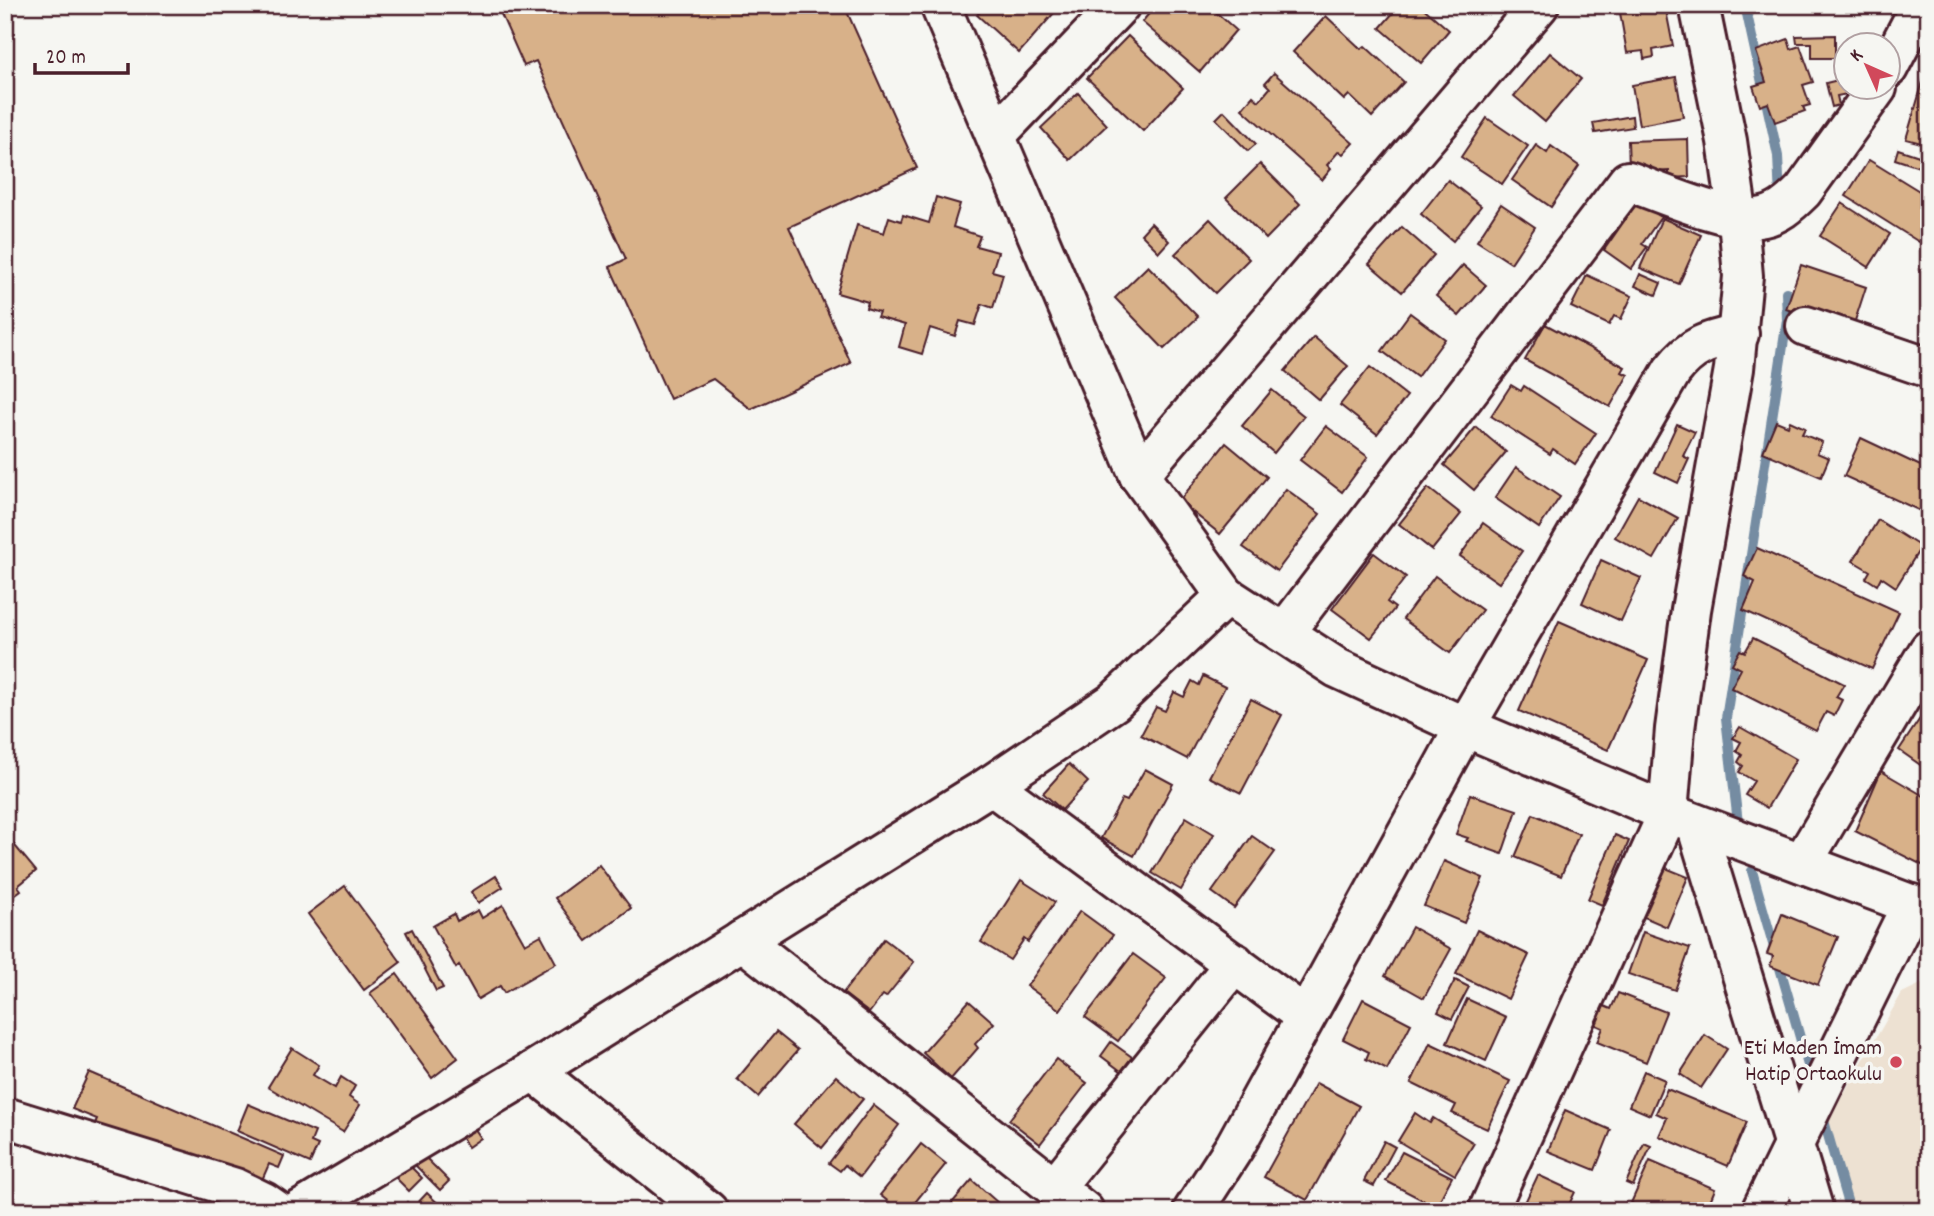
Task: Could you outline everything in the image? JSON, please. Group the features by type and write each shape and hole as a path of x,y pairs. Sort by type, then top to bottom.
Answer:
{"street":[{"path":"940,5 1139,475 1226,596 1337,668 1465,727 1682,819 1920,907 1793,1143 1761,1211"},
{"path":"996,135 1120,5"},
{"path":"1139,475 1539,5"},
{"path":"1699,5 1727,141 1743,276 1739,334 1690,610 1675,729 1682,819 1814,1211"},
{"path":"1902,41 1921,5"},
{"path":"1284,634 1628,181 1738,219 1773,214 1789,206 1803,191 1867,102"},
{"path":"1806,326 1929,368"},
{"path":"1193,1211 1235,1146 1465,727 1672,371 1683,357 1695,348 1712,340 1739,334"},
{"path":"315,1207 991,785 1114,702 1226,596"},
{"path":"1802,863 1929,650"},
{"path":"991,785 1305,1016"},
{"path":"1488,1211 1682,819"},
{"path":"742,940 1084,1211"},
{"path":"1055,1187 1235,963"},
{"path":"534,1071 708,1211"},
{"path":"5,1117 235,1188 277,1211"}],"shaded area":[{"name":"Eti Maden İmam Hatip Ortaokulu","path":"1929,980 1929,1211 1849,1211 1822,1131 1902,993"}],"building":[{"path":"497,5 844,5 917,168 789,227 851,363 751,409 713,379 670,399 610,267 626,259 536,61 524,66"},
{"path":"986,5 1061,5 1019,53 977,15"},
{"path":"1156,5 1208,5 1236,30 1200,72 1142,22"},
{"path":"1248,5 1267,5 1259,15"},
{"path":"1400,5 1420,5 1449,30 1421,63 1380,28"},
{"path":"1665,5 1673,46 1653,50 1654,57 1644,59 1643,51 1627,53 1619,7"},
{"path":"1326,16 1361,49 1365,46 1404,82 1372,117 1349,95 1344,100 1293,52"},
{"path":"1832,35 1832,58 1812,58 1812,43 1797,43 1796,36"},
{"path":"1128,36 1183,88 1143,131 1087,78"},
{"path":"1788,39 1791,49 1800,46 1813,82 1803,85 1810,105 1803,107 1805,111 1775,122 1768,103 1760,106 1753,86 1766,82 1756,51"},
{"path":"1550,53 1581,79 1545,122 1514,96"},
{"path":"1929,68 1929,145 1906,139"},
{"path":"1274,73 1353,143 1343,154 1339,151 1327,165 1331,169 1322,180 1242,109 1253,96 1259,101 1270,88 1265,83"},
{"path":"1676,77 1683,117 1639,125 1632,85"},
{"path":"1832,82 1832,102 1838,102 1839,105 1832,107 1826,83"},
{"path":"1078,93 1107,125 1070,160 1041,128"},
{"path":"1224,111 1256,144 1248,151 1216,119"},
{"path":"1632,116 1633,127 1595,133 1593,123"},
{"path":"1487,118 1528,146 1502,184 1461,157"},
{"path":"1688,139 1689,177 1669,178 1669,171 1649,172 1649,166 1629,167 1628,141"},
{"path":"1536,145 1547,153 1551,146 1579,166 1551,207 1512,180"},
{"path":"1898,149 1925,158 1922,168 1895,159"},
{"path":"1869,160 1929,197 1929,228 1919,242 1846,196"},
{"path":"1260,164 1300,204 1266,239 1226,198"},
{"path":"1448,180 1481,206 1453,241 1421,214"},
{"path":"936,197 960,204 953,227 980,236 976,246 998,252 992,271 1003,274 993,308 982,304 975,325 960,321 955,336 930,328 922,354 899,347 905,325 877,317 879,312 866,308 868,302 837,293 857,225 884,233 889,217 901,221 903,215 929,223"},
{"path":"1638,201 1661,217 1642,244 1647,247 1631,269 1604,250"},
{"path":"1842,203 1890,234 1869,267 1820,236"},
{"path":"1501,204 1535,227 1511,263 1477,241"},
{"path":"1662,218 1701,235 1679,284 1640,268"},
{"path":"1210,219 1249,259 1215,293 1175,254"},
{"path":"1151,223 1169,241 1159,252 1141,234"},
{"path":"1402,227 1434,255 1402,292 1369,264"},
{"path":"1463,265 1486,285 1459,316 1436,296"},
{"path":"1801,265 1866,287 1852,330 1786,309"},
{"path":"1148,266 1198,317 1164,349 1115,298"},
{"path":"1640,274 1661,283 1656,295 1635,286"},
{"path":"1587,275 1632,296 1621,319 1614,316 1609,325 1571,307"},
{"path":"1410,313 1445,339 1417,377 1382,351"},
{"path":"1545,324 1625,367 1622,372 1628,375 1610,407 1525,360"},
{"path":"1314,337 1348,366 1319,400 1285,371"},
{"path":"1370,367 1407,396 1377,434 1340,405"},
{"path":"1511,385 1521,391 1524,386 1596,433 1575,464 1553,449 1550,454 1491,416"},
{"path":"1272,390 1304,416 1274,453 1242,426"},
{"path":"1776,421 1788,426 1790,421 1805,428 1802,434 1822,442 1817,453 1829,458 1821,477 1763,452"},
{"path":"1677,424 1695,432 1683,456 1689,459 1678,483 1655,472"},
{"path":"1326,426 1368,457 1342,492 1300,460"},
{"path":"1476,427 1506,452 1474,490 1444,465"},
{"path":"1861,438 1929,470 1929,515 1844,476"},
{"path":"1226,443 1267,477 1220,534 1179,501"},
{"path":"1516,467 1560,497 1539,528 1495,498"},
{"path":"1428,488 1461,514 1432,550 1399,524"},
{"path":"1286,489 1320,514 1277,571 1243,547"},
{"path":"1638,496 1678,518 1654,559 1615,537"},
{"path":"1878,520 1921,547 1896,587 1881,577 1877,585 1866,578 1870,571 1853,561"},
{"path":"1483,523 1522,551 1499,583 1460,556"},
{"path":"1757,548 1899,612 1872,669 1743,610 1755,582 1744,576"},
{"path":"1374,553 1406,577 1387,602 1395,608 1371,638 1332,609"},
{"path":"1601,560 1641,578 1621,621 1582,603"},
{"path":"1435,576 1482,610 1450,653 1403,619"},
{"path":"1559,621 1648,660 1608,750 1519,711"},
{"path":"1753,638 1844,684 1836,697 1842,700 1834,716 1826,712 1816,731 1731,688 1741,669 1732,664 1740,650 1745,652"},
{"path":"1203,676 1225,687 1187,759 1141,735 1156,707 1165,711 1174,692 1184,697 1192,681 1199,685"},
{"path":"1251,699 1282,715 1241,793 1209,777"},
{"path":"1929,705 1929,771 1899,750"},
{"path":"1740,727 1796,759 1767,808 1745,795 1754,781 1739,772 1743,766 1738,762 1742,755 1736,751 1741,742 1733,738"},
{"path":"1069,764 1088,782 1062,810 1043,793"},
{"path":"1145,769 1173,784 1134,856 1101,838 1122,799 1127,801"},
{"path":"1881,771 1929,799 1929,857 1924,866 1855,831"},
{"path":"1470,794 1517,810 1502,854 1466,841 1468,838 1456,834"},
{"path":"1533,814 1579,834 1561,876 1515,857"},
{"path":"1186,817 1214,834 1181,890 1152,873"},
{"path":"1615,835 1629,841 1602,905 1588,899"},
{"path":"1252,836 1275,852 1234,908 1212,892"},
{"path":"11,841 36,871 18,886 21,890 5,902 5,845"},
{"path":"1444,861 1483,878 1464,923 1424,906"},
{"path":"1651,862 1688,877 1667,927 1630,911"},
{"path":"599,865 631,908 587,941 555,898"},
{"path":"496,876 503,887 478,903 471,892"},
{"path":"1021,880 1055,902 1028,942 1024,939 1010,960 981,942"},
{"path":"345,886 401,962 364,990 308,914"},
{"path":"503,905 525,944 541,935 556,963 504,993 500,986 478,999 459,965 456,968 433,926 454,914 457,921 478,910 482,918"},
{"path":"1080,911 1113,935 1060,1010 1027,986"},
{"path":"1782,914 1838,937 1818,985 1770,966 1773,956 1767,954"},
{"path":"1412,927 1451,949 1424,998 1385,976"},
{"path":"412,929 443,988 436,991 406,932"},
{"path":"1477,930 1529,955 1508,999 1456,974"},
{"path":"1643,932 1690,948 1675,990 1628,974"},
{"path":"884,939 914,962 886,997 883,995 869,1013 843,993"},
{"path":"1133,954 1166,978 1118,1041 1085,1017"},
{"path":"397,974 458,1058 432,1078 370,993"},
{"path":"1455,980 1469,987 1452,1019 1438,1012"},
{"path":"1618,993 1666,1012 1646,1062 1597,1042 1603,1028 1596,1025 1604,1006 1611,1009"},
{"path":"1363,999 1411,1024 1387,1070 1366,1059 1369,1052 1343,1039"},
{"path":"1467,999 1506,1017 1486,1061 1447,1043"},
{"path":"969,1001 994,1023 975,1044 978,1048 951,1079 923,1053"},
{"path":"776,1032 798,1050 758,1097 737,1079"},
{"path":"1705,1035 1727,1049 1701,1088 1680,1074"},
{"path":"1111,1042 1132,1057 1121,1071 1101,1056"},
{"path":"1430,1043 1510,1081 1487,1129 1452,1113 1456,1105 1411,1083"},
{"path":"292,1048 319,1065 313,1075 335,1088 341,1077 355,1086 349,1097 360,1105 343,1132 268,1087"},
{"path":"1056,1059 1087,1083 1040,1144 1009,1120"},
{"path":"1644,1071 1665,1080 1650,1115 1629,1106"},
{"path":"89,1072 284,1156 279,1168 269,1164 259,1187 92,1130 97,1119 72,1109"},
{"path":"836,1076 863,1099 822,1148 794,1124"},
{"path":"1316,1083 1359,1106 1307,1200 1264,1177"},
{"path":"1667,1089 1747,1122 1728,1166 1659,1136 1667,1118 1656,1113"},
{"path":"248,1104 315,1132 311,1142 318,1145 310,1163 237,1131"},
{"path":"873,1105 899,1125 860,1177 845,1165 840,1171 829,1163"},
{"path":"1565,1110 1611,1130 1595,1170 1548,1151"},
{"path":"1415,1113 1430,1123 1433,1118 1474,1143 1455,1175 1398,1141"},
{"path":"468,1119 481,1138 468,1147 455,1128"},
{"path":"1384,1141 1395,1147 1374,1186 1364,1181"},
{"path":"1644,1143 1651,1146 1633,1186 1626,1183"},
{"path":"921,1144 946,1164 908,1211 887,1211 885,1209 890,1203 880,1195"},
{"path":"1402,1152 1452,1177 1436,1207 1386,1181"},
{"path":"422,1154 449,1181 440,1190 413,1163"},
{"path":"1650,1161 1715,1189 1706,1211 1649,1211 1631,1203"},
{"path":"409,1165 422,1178 409,1191 396,1178"},
{"path":"1538,1175 1575,1192 1566,1211 1521,1211"},
{"path":"972,1180 997,1202 989,1211 945,1211"},
{"path":"427,1193 446,1211 399,1211 407,1202 413,1208"}],"waterway":[{"path":"1745,5 1778,156 1780,200"},
{"path":"1738,823 1726,718 1787,320 1786,292"},
{"path":"1752,871 1812,1079"},
{"path":"1822,1114 1850,1211"}],"place":[{"name":"Eti Maden İmam Hatip Ortaokulu","path":"1896,1062"}]}
